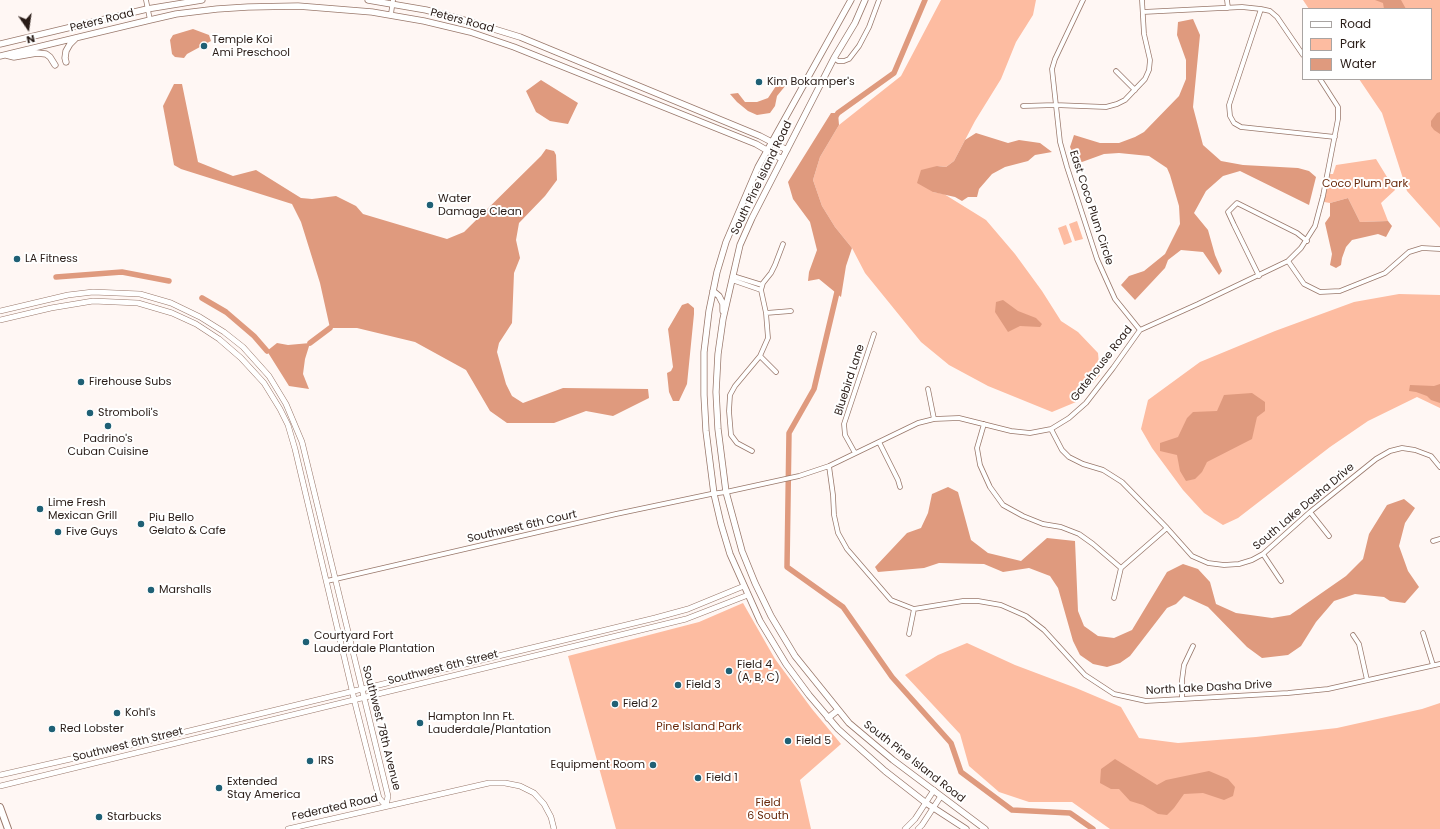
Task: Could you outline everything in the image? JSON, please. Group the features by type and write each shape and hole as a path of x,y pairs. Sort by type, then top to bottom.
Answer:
{"main road":[{"name":"Peters Road","path":"0,44 147,8 202,0"},
{"name":"Peters Road","path":"368,0 393,2 471,22 520,37 739,127 787,150"},
{"name":"South Pine Island Road","path":"851,0 758,167 726,242 713,291 704,352 706,431 714,494 730,554 760,621 786,664 809,696 838,729 885,772 926,803 966,829"},
{"name":"South Pine Island Road","path":"865,0 855,23 834,58 782,159 740,245 723,319 718,354 716,392 724,493 742,551 755,583 771,616 795,656 849,723 872,743 985,829"},
{"name":"Peters Road","path":"2,55 176,14 248,7 298,6 338,8 391,14 470,32 514,47 734,135 767,150 782,159"},
{"path":"66,62 66,51 76,38"},
{"path":"2,55 14,57 38,53 46,54 55,65"},
{"path":"713,291 719,296 723,304 723,319"},
{"path":"828,718 838,710"},
{"path":"0,807 8,829"}],"street":[{"path":"146,0 150,20"},
{"path":"834,58 844,61 849,59 859,46 869,27 879,0"},
{"name":"East Coco Plum Circle","path":"1083,0 1055,59 1052,69 1060,142 1097,259 1115,299 1140,330"},
{"path":"1023,106 1106,106 1117,104 1125,100 1145,79 1149,70 1150,60 1144,34 1142,0"},
{"path":"1227,0 1228,8"},
{"path":"391,14 393,2"},
{"path":"1143,12 1261,8 1270,11 1277,17 1302,54"},
{"path":"1261,8 1229,105 1230,116 1234,123 1241,127 1335,137"},
{"path":"1116,71 1135,90"},
{"name":"Gatehouse Road","path":"724,493 799,476 829,466 918,423 934,419 960,418 1011,431 1030,433 1051,429 1070,418 1086,403 1140,330 1259,276 1288,261 1302,248 1315,226 1323,196 1338,119 1338,108 1321,80"},
{"path":"1259,276 1228,212 1237,203 1297,234 1307,241"},
{"path":"752,451 737,443 731,435 729,411 730,395 735,386 760,356 768,338 762,288 775,265 783,244"},
{"path":"1288,261 1304,284 1320,292 1340,291 1385,273 1409,252 1422,248 1440,249"},
{"path":"732,278 762,288"},
{"name":"Southwest 78th Avenue","path":"0,311 68,295 93,292 140,294 171,303 200,317 224,332 255,360 269,376 286,404 302,442 388,796 386,806"},
{"name":"Southwest 78th Avenue","path":"0,320 57,307 93,301 138,303 172,313 196,324 219,339 246,363 264,383 272,394 288,425 295,449 379,798 386,806"},
{"path":"766,313 791,311"},
{"name":"Bluebird Lane","path":"855,453 845,435 844,424 874,334"},
{"path":"760,356 776,372"},
{"path":"928,389 934,419"},
{"path":"984,424 977,448 980,465 990,487 1003,505 1042,524 1061,526 1079,534 1121,568"},
{"name":"South Lake Dasha Drive","path":"1051,429 1062,450 1069,457 1083,464 1103,470 1122,482 1168,528 1192,556 1208,563 1224,565 1240,564 1263,554 1310,512 1376,459 1390,451 1402,448 1415,450 1431,456 1440,467"},
{"path":"879,442 900,487"},
{"path":"295,449 307,462"},
{"path":"298,460 309,472"},
{"path":"829,466 834,515 838,533 847,549 891,600 914,609 909,634"},
{"name":"Southwest 6th Court","path":"327,581 616,514 724,493"},
{"path":"1310,512 1329,536"},
{"path":"1114,598 1121,568 1168,528"},
{"path":"1434,541 1440,539"},
{"path":"1263,554 1281,581"},
{"name":"Southwest 6th Street","path":"0,775 120,748 654,618 696,606 744,586"},
{"name":"Southwest 6th Street","path":"0,786 686,619 748,595"},
{"name":"North Lake Dasha Drive","path":"914,609 963,601 978,601 1001,605 1032,620 1044,630 1085,675 1114,694 1146,701 1288,693 1328,689 1440,664"},
{"path":"1423,633 1433,665"},
{"path":"1353,635 1359,644 1367,680"},
{"path":"1182,699 1184,665 1193,646"},
{"name":"Federated Road","path":"288,829 489,782 520,786 534,793 544,804 551,817 554,829"},
{"path":"905,829 915,819 934,790"},
{"path":"918,829 941,796"}],"green space":[{"path":"941,0 1036,0 1033,15 1016,42 1001,79 975,121 954,161 946,167 937,166 933,192 944,194 986,220 1015,254 1042,291 1061,321 1078,332 1098,353 1100,375 1076,402 1052,412 988,386 949,365 921,342 865,273 852,248 835,227 822,206 813,180 820,157 839,125 901,76"},
{"path":"1303,0 1440,0 1440,228 1407,191 1382,113 1360,80 1432,80 1432,8 1308,8"},
{"name":"Coco Plum Park","path":"1376,159 1395,190 1381,203 1388,221 1360,222 1348,198 1330,203 1324,202 1330,174 1333,174 1336,165"},
{"path":"1077,221 1083,239 1075,241 1069,224"},
{"path":"1066,225 1072,242 1064,245 1058,228"},
{"path":"1399,294 1440,295 1440,408 1417,397 1368,421 1330,447 1238,518 1223,525 1204,513 1183,490 1152,448 1141,429 1148,400 1200,362 1275,331 1354,302"},
{"name":"Pine Island Park","path":"743,603 775,659 812,709 841,744 800,780 811,829 616,829 568,656 699,622"},
{"path":"967,643 1015,665 1121,707 1139,738 1178,743 1256,737 1337,728 1422,709 1440,703 1440,829 1110,829 1072,802 1029,802 999,792 969,766 960,734 905,675 938,655"}],"water":[{"path":"1375,0 1401,0 1405,8 1384,8 1383,3"},
{"path":"1193,19 1200,35 1193,107 1203,145 1221,161 1243,165 1298,168 1309,171 1316,177 1309,205 1240,171 1223,176 1206,191 1194,213 1208,230 1215,255 1222,271 1219,275 1203,252 1181,250 1168,260 1165,268 1135,300 1121,285 1129,276 1144,271 1165,254 1180,224 1179,206 1170,175 1167,168 1149,156 1119,153 1104,154 1082,162 1076,160 1070,147 1074,135 1100,143 1119,143 1135,137 1144,132 1179,96 1186,79 1186,60 1177,35 1178,22"},
{"path":"193,29 209,35 211,41 187,54 184,58 175,57 172,54 170,40 173,35"},
{"path":"788,78 786,85 777,96 775,106 770,113 757,115 748,111 730,94 738,93 745,102 757,102 768,98 776,86"},
{"path":"541,80 578,103 568,124 550,121 536,112 526,91"},
{"path":"174,84 182,84 198,162 233,176 256,170 301,198 312,199 336,196 356,206 363,214 447,239 464,232 541,156 546,149 554,151 556,155 557,180 545,196 519,223 516,240 520,258 514,273 512,323 499,343 497,352 506,384 512,396 523,403 563,388 648,389 649,398 613,416 586,411 554,423 507,423 490,411 466,370 415,342 357,328 330,328 320,283 301,222 292,204 181,169 174,165 163,106"},
{"path":"1440,112 1440,134 1431,126 1431,121 1437,113"},
{"path":"831,113 838,113 839,125 820,157 813,180 822,206 835,227 852,248 846,266 841,297 819,279 808,281 809,272 817,250 810,222 793,199 788,182"},
{"path":"976,133 1008,143 1019,140 1040,143 1052,152 1035,155 1028,161 1005,167 992,174 979,189 977,197 968,197 962,201 955,197 933,192 917,183 921,170 937,166 946,167 954,161 965,140"},
{"path":"1348,198 1360,222 1388,221 1392,226 1386,237 1378,234 1352,240 1346,247 1341,265 1336,268 1330,265 1332,254 1325,223 1330,216 1330,203"},
{"path":"1003,300 1018,311 1036,318 1042,324 1040,327 1020,326 1008,332 995,312 996,302"},
{"path":"688,303 694,308 694,314 687,384 679,401 673,401 669,392 667,373 671,371 673,367 668,329 682,305"},
{"path":"277,343 288,345 310,343 305,359 303,374 309,389 289,386 267,351"},
{"path":"1440,384 1440,403 1431,400 1427,396 1409,391 1410,385 1434,386"},
{"path":"1252,393 1265,402 1265,411 1257,417 1252,439 1207,462 1202,472 1195,479 1186,481 1180,471 1177,455 1160,451 1160,443 1178,437 1187,418 1193,412 1217,411 1224,395"},
{"path":"948,487 958,492 971,540 988,553 1021,561 1047,538 1075,541 1078,611 1084,626 1098,636 1114,638 1132,630 1167,572 1183,564 1198,569 1210,582 1216,604 1236,613 1272,618 1290,615 1346,576 1363,559 1369,534 1387,505 1404,499 1415,508 1405,523 1399,546 1408,571 1419,587 1405,603 1390,601 1384,597 1355,594 1334,601 1316,622 1301,646 1288,655 1262,658 1247,647 1208,607 1184,596 1176,604 1167,608 1130,656 1120,663 1107,667 1093,664 1080,655 1073,641 1058,588 1050,576 1029,568 1003,572 984,564 939,563 924,568 878,572 875,567 907,533 921,528 928,513 932,494"},
{"path":"1115,759 1157,785 1166,780 1209,771 1228,779 1235,787 1233,796 1224,800 1203,793 1184,794 1167,815 1158,814 1143,805 1130,801 1119,789 1111,789 1100,783 1101,769"}],"waterway":[{"path":"834,119 838,113 894,73 925,0"},
{"path":"56,277 122,272 169,281"},
{"path":"838,288 814,389 789,433 787,567 843,607 892,677 951,743 961,772 1012,810 1070,813 1093,829"},
{"path":"202,298 226,312 254,336 267,351"},
{"path":"310,343 330,328"}],"place":[{"name":"Temple Koi Ami Preschool","path":"204,46"},
{"name":"Kim Bokamper's","path":"759,82"},
{"name":"Water Damage Clean","path":"430,205"},
{"name":"LA Fitness","path":"17,259"},
{"name":"Firehouse Subs","path":"81,382"},
{"name":"Stromboli's","path":"90,413"},
{"name":"Padrino's Cuban Cuisine","path":"108,426"},
{"name":"Lime Fresh Mexican Grill","path":"40,509"},
{"name":"Piu Bello Gelato & Cafe","path":"141,524"},
{"name":"Five Guys","path":"58,532"},
{"name":"Marshalls","path":"151,590"},
{"name":"Courtyard Fort Lauderdale Plantation","path":"306,642"},
{"name":"Field 4 (A, B, C)","path":"729,671"},
{"name":"Field 3","path":"678,685"},
{"name":"Field 2","path":"615,704"},
{"name":"Kohl's","path":"117,713"},
{"name":"Hampton Inn Ft. Lauderdale/Plantation","path":"420,723"},
{"name":"Red Lobster","path":"52,729"},
{"name":"Field 5","path":"788,741"},
{"name":"IRS","path":"310,761"},
{"name":"Equipment Room","path":"653,765"},
{"name":"Field 1","path":"698,778"},
{"name":"Extended Stay America","path":"219,788"},
{"name":"Starbucks","path":"99,817"}],"park label":[{"name":"Field 6 South","path":"768,809"}]}
